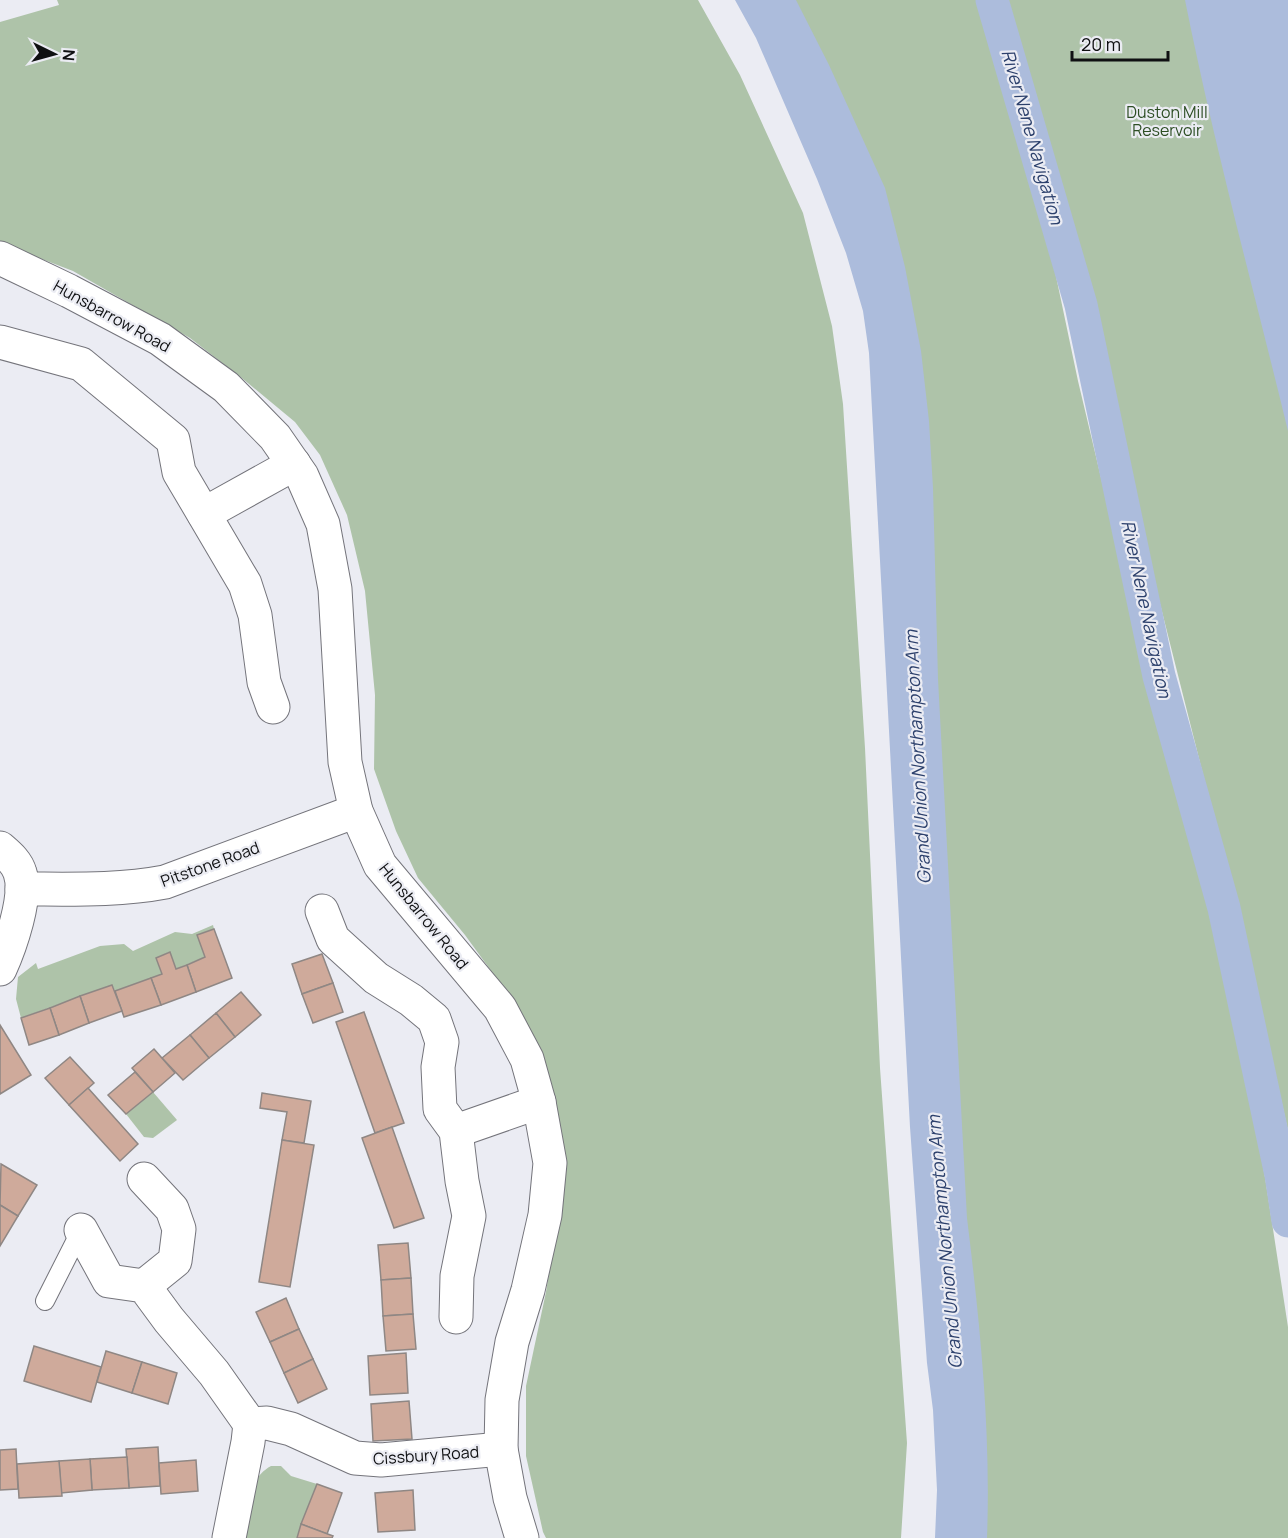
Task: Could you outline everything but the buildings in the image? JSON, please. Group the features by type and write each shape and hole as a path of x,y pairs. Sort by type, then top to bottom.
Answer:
{"street":[{"name":"Hunsbarrow Road","path":"0,258 160,339 226,387 275,437 302,477 323,524 335,589 345,762 356,810 380,865 500,1008 526,1059 539,1102 550,1163 545,1215 528,1290 512,1342 502,1400 501,1449 510,1498 522,1538"},
{"path":"0,342 81,364 173,440 179,472 245,584 255,615 264,682 273,707"},
{"path":"204,514 294,464"},
{"name":"Pitstone Road","path":"22,889 92,890 146,886 165,882 356,810"},
{"path":"0,848 17,867 22,889 9,949 0,969"},
{"path":"322,911 333,939 376,978 411,1000 434,1019 442,1042 438,1067 440,1109 456,1131 469,1216 457,1276 456,1317"},
{"path":"456,1131 539,1102"},
{"path":"144,1179 172,1209 179,1229 175,1261 144,1286"},
{"path":"81,1230 109,1281 144,1286 169,1320 214,1373 250,1424 229,1538"},
{"name":"Cissbury Road","path":"250,1424 267,1423 291,1429 355,1458 381,1460 501,1449"}],"lane":[{"path":"45,1301 81,1230"}],"green space":[{"path":"57,0 698,0 740,75 803,213 832,326 843,404 865,748 880,1068 907,1443 901,1538 546,1538 526,1456 526,1386 546,1292 563,1182 556,1102 537,1049 505,990 465,935 418,878 396,831 374,769 375,695 365,591 347,515 320,455 295,422 190,338 73,271 0,243 0,22 59,5"},
{"path":"766,0 979,0 1009,90 1053,262 1078,381 1153,696 1205,886 1231,997 1265,1177 1288,1327 1288,1538 962,1538 902,390"},
{"name":"Duston Mill Reservoir","path":"1003,0 1288,0 1288,1131 1253,973 1149,560 1105,351 1040,116"},
{"path":"213,925 214,929 198,935 205,957 176,969 169,952 156,958 162,974 115,991 112,985 21,1018 16,999 18,977 36,963 38,969 100,946 124,944 133,951 175,932 192,934"},
{"path":"153,1092 177,1120 153,1138 144,1137 126,1114"},
{"path":"271,1466 281,1466 291,1476 317,1484 297,1538 238,1538 252,1488 263,1472"}],"water":[{"name":"Grand Union Northampton Arm","path":"735,0 796,0 829,65 885,188 905,267 921,351 929,421 933,488 938,679 967,1218 986,1417 987,1538 935,1538 937,1490 933,1410 927,1363 910,1127 869,353 863,311 846,253 817,179 756,38"},
{"name":"Duston Mill Reservoir","path":"1185,0 1288,0 1288,431 1221,162"}],"waterway":[{"name":"River Nene Navigation","path":"992,0 1081,305 1159,676 1224,908 1281,1175 1288,1221"}]}
